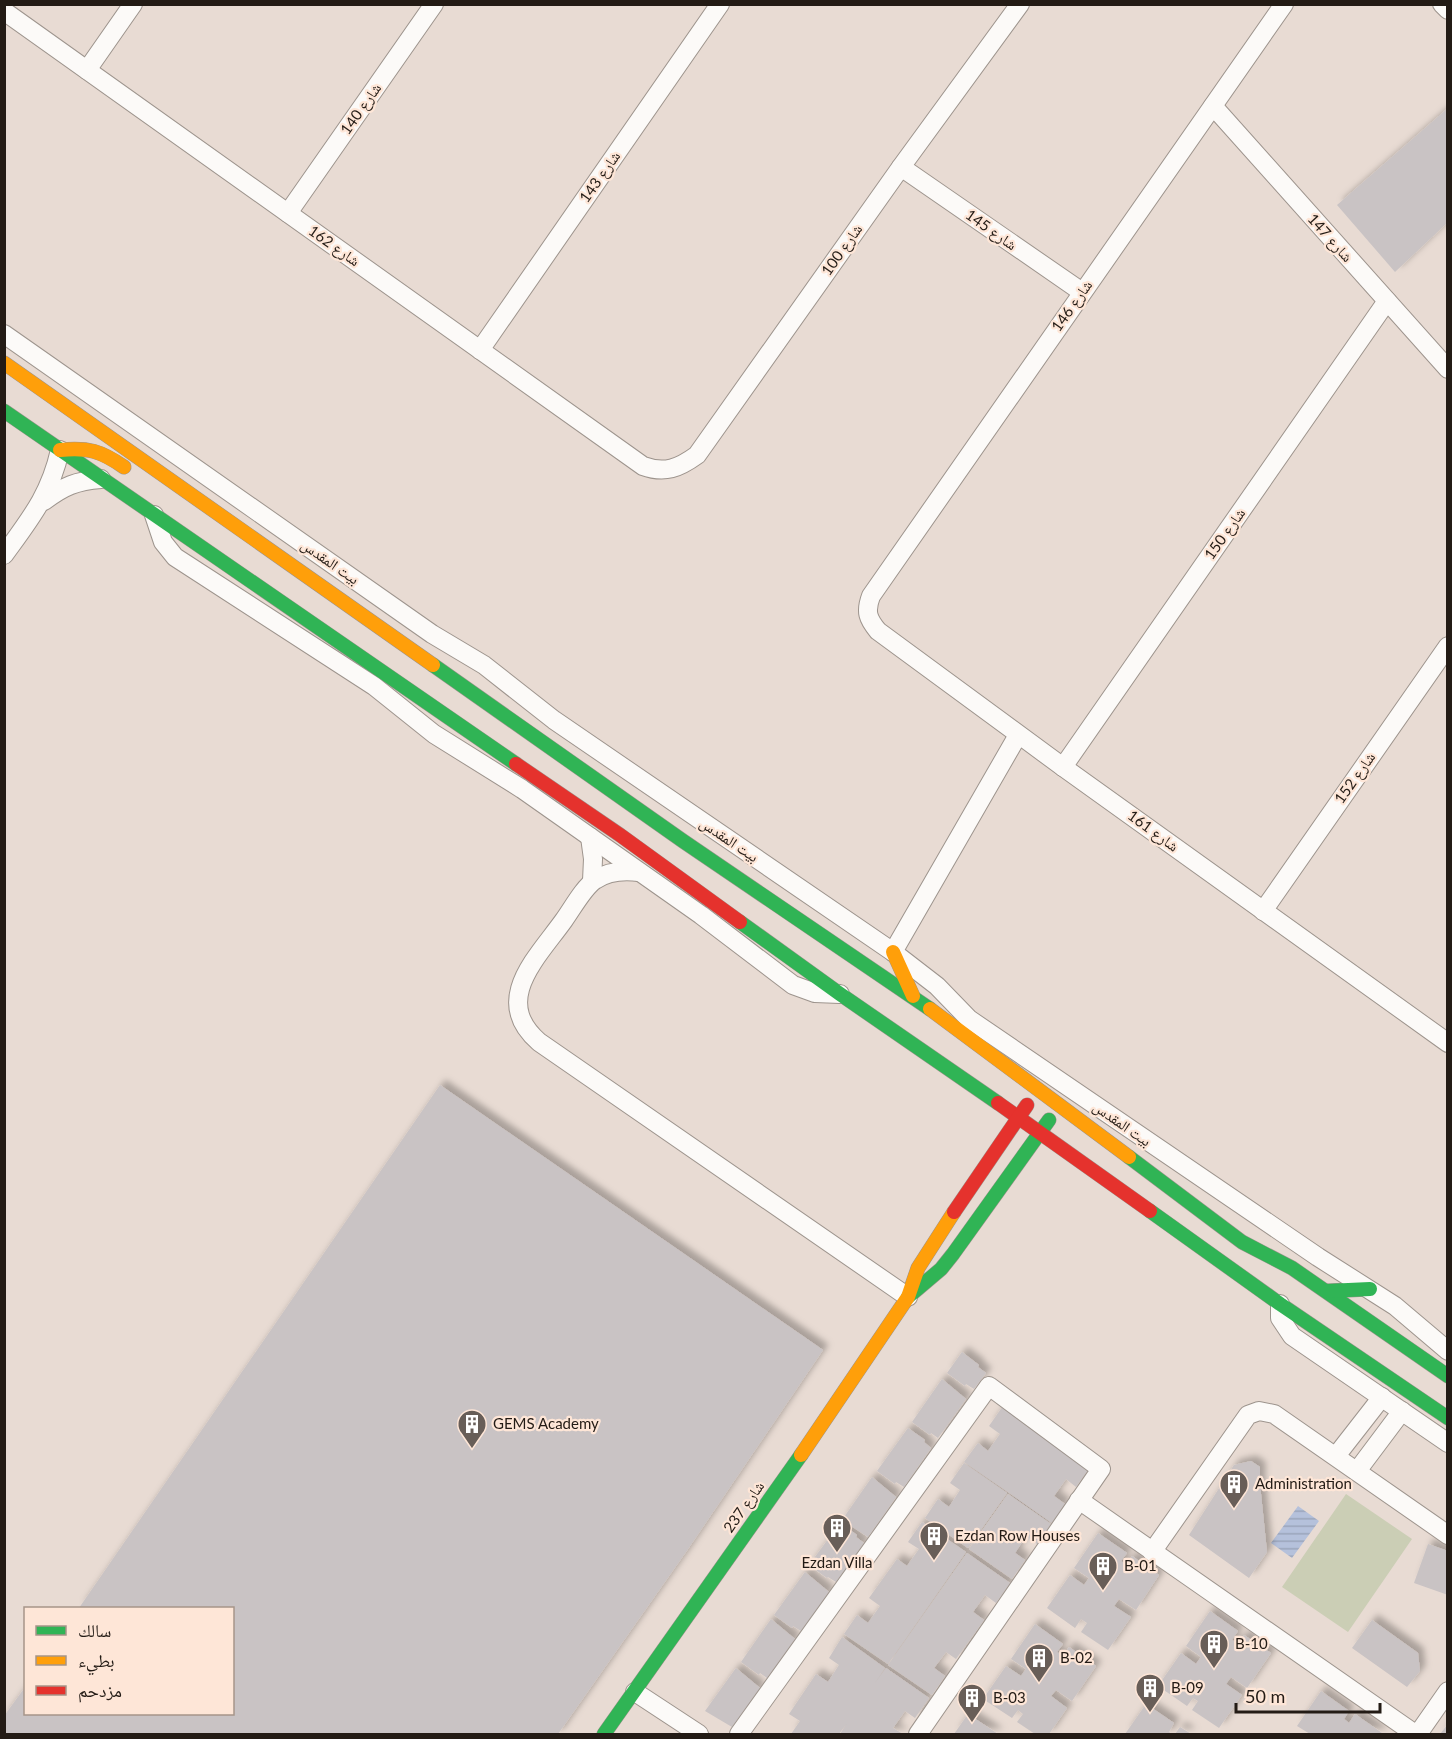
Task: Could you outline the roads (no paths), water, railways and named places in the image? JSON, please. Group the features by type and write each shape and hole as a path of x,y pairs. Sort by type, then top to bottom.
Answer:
{"street":[{"path":"87,70 133,4"},
{"name":"شارع 140","path":"288,213 434,4"},
{"name":"شارع 143","path":"480,350 720,4"},
{"name":"شارع 146","path":"867,612 871,596 1284,4"},
{"path":"1442,4 1448,10"},
{"name":"شارع 100","path":"668,471 683,465 697,455 1014,10"},
{"name":"شارع 162","path":"4,11 643,466 668,471"},
{"name":"شارع 147","path":"1213,106 1448,369"},
{"name":"شارع 145","path":"901,167 1082,292"},
{"name":"شارع 150","path":"1063,767 1387,301"},
{"name":"بيت المقدس","path":"4,334 432,634 484,665 554,720 893,952 937,986 969,1018 1317,1257 1395,1306 1448,1351"},
{"name":"بيت المقدس","path":"4,363 684,841 913,996 1242,1242 1292,1268 1448,1376"},
{"path":"4,411 620,835 840,994 1040,1133 1280,1305 1448,1419"},
{"path":"60,450 82,447 94,449 139,477"},
{"path":"4,555 42,502 56,468 60,450"},
{"path":"42,502 60,489 80,481 101,479"},
{"path":"154,515 163,542 175,557 374,687 434,734 513,783 701,915 793,985 815,993 840,994"},
{"path":"239,544 293,567"},
{"name":"شارع 161","path":"867,612 869,620 878,631 1018,735 1448,1043"},
{"name":"شارع 152","path":"1263,911 1448,646"},
{"path":"913,996 893,952 1018,735"},
{"path":"590,837 593,859 592,881"},
{"path":"639,872 613,872 592,881 521,981 517,1003 519,1014 530,1034 908,1297"},
{"name":"شارع 237","path":"604,1734 834,1408 908,1297 918,1268 934,1240 1037,1090"},
{"name":"شارع 237","path":"908,1297 941,1269 953,1254 1059,1105"},
{"path":"1327,1292 1370,1289"},
{"path":"1280,1305 1280,1318 1292,1336 1448,1443"},
{"path":"740,1734 989,1386 1101,1469 918,1734"},
{"path":"1336,1456 1382,1397"},
{"path":"1152,1552 1248,1415 1259,1411 1274,1414 1448,1535"},
{"path":"1357,1471 1402,1411"},
{"path":"1079,1500 1416,1734 1448,1691"},
{"path":"635,1692 699,1734"}],"water":[{"path":"1298,1506 1319,1521 1292,1558 1271,1543"}],"place":[{"name":"GEMS Academy","path":"472,1450"},
{"name":"Administration","path":"1234,1510"},
{"name":"Ezdan Villa","path":"837,1554"},
{"name":"Ezdan Row Houses","path":"934,1562"},
{"name":"B-01","path":"1103,1592"},
{"name":"B-10","path":"1214,1670"},
{"name":"B-02","path":"1039,1684"},
{"name":"B-09","path":"1150,1714"},
{"name":"B-03","path":"972,1724"}]}
